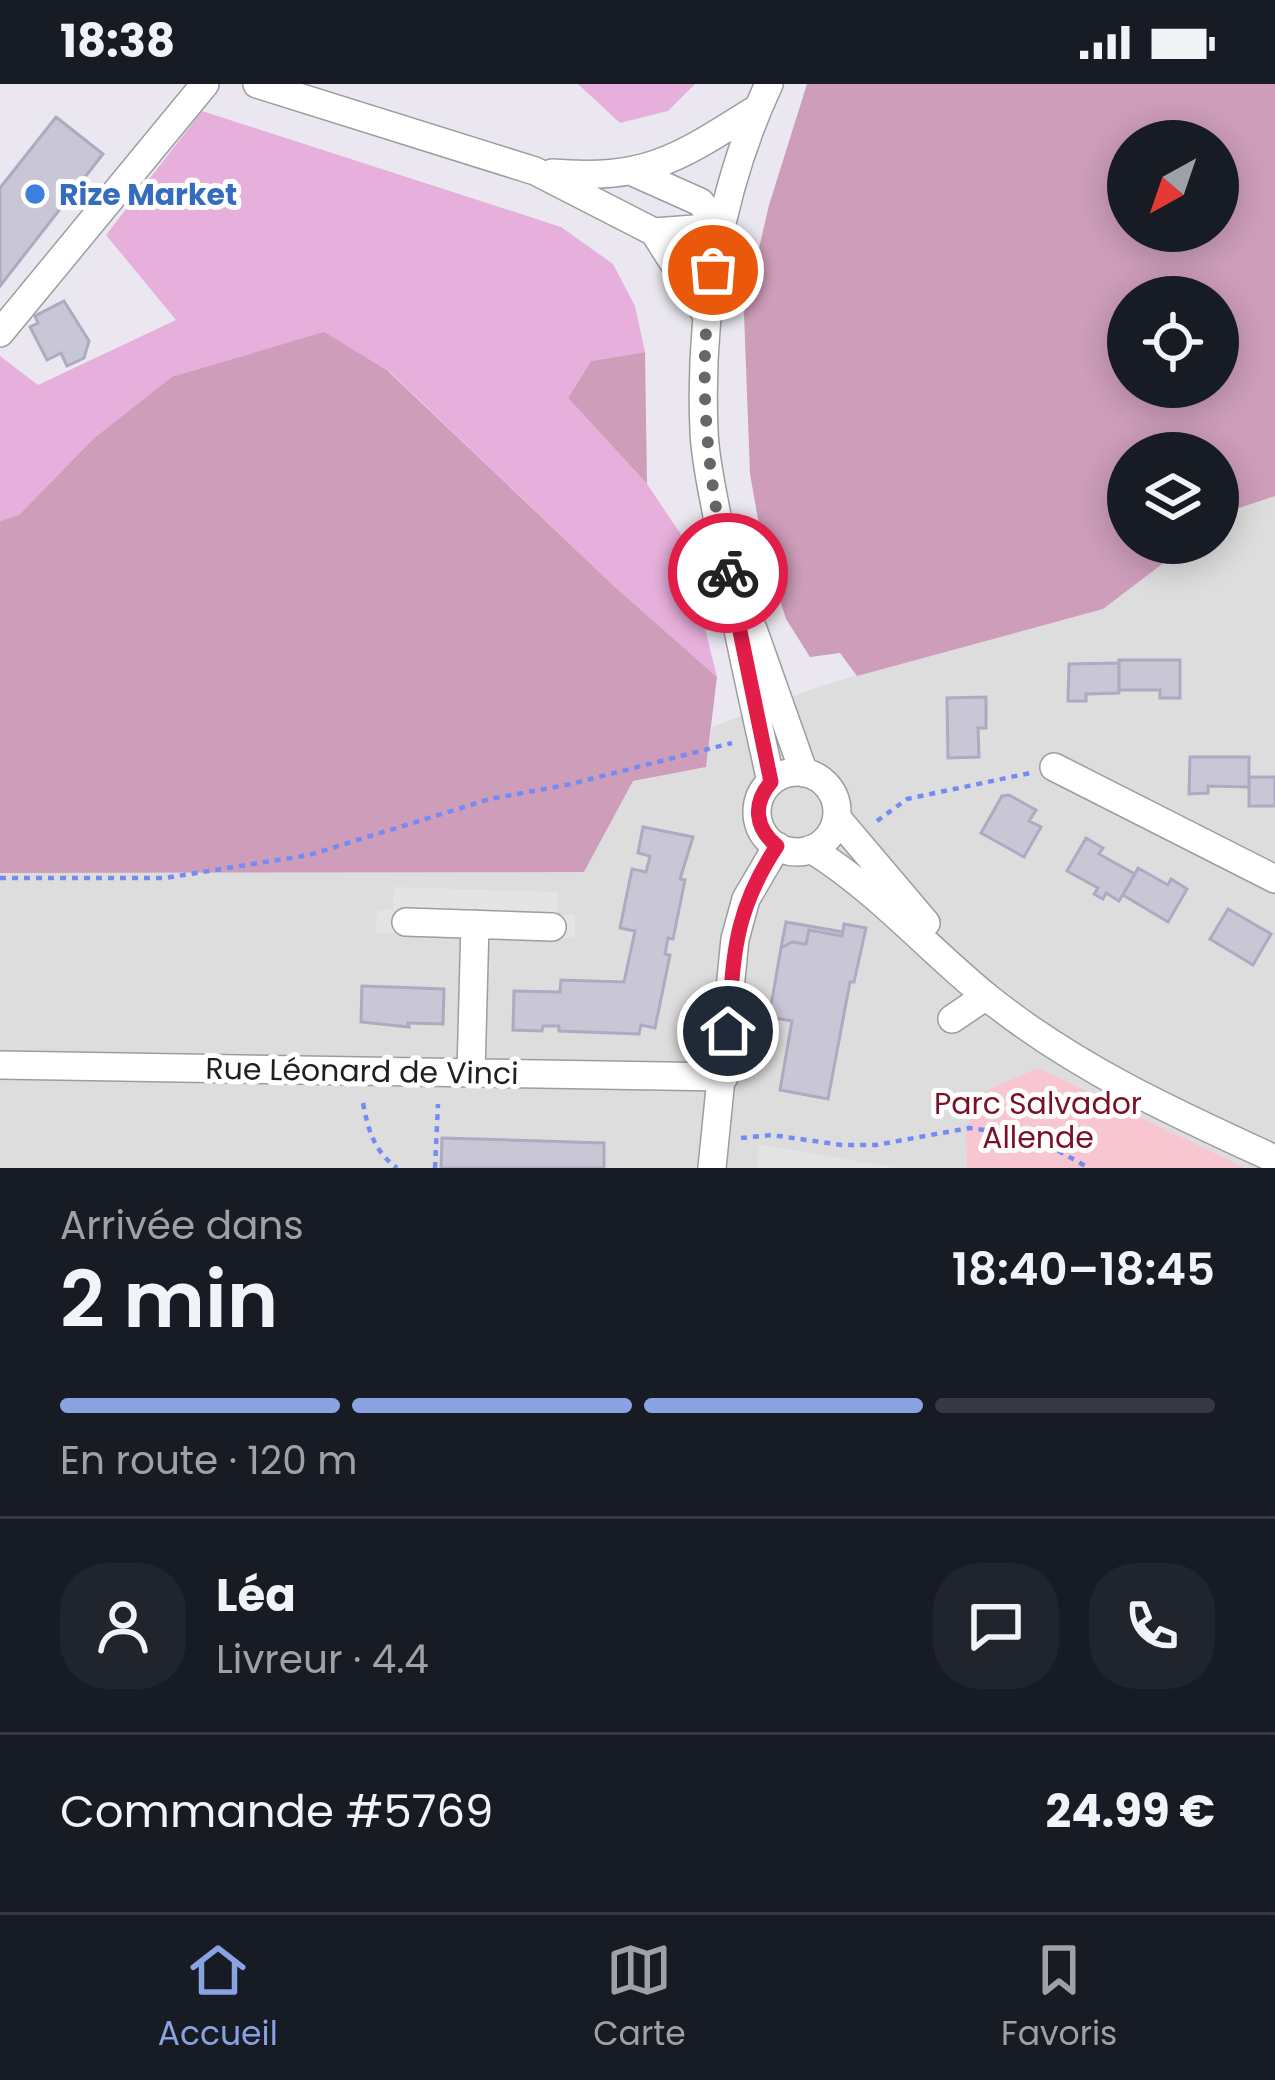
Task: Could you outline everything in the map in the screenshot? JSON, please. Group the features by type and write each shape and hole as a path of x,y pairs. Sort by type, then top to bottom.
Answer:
{"street":[{"path":"0,333 205,84"},
{"path":"256,84 536,172 654,232 706,314"},
{"path":"536,172 598,177 635,173 682,156 764,96"},
{"path":"764,96 721,227 706,314 704,434 722,547 771,782"},
{"path":"635,173 700,202 721,227"},
{"path":"654,232 721,227"},
{"path":"722,547 804,772"},
{"path":"1054,767 1275,879"},
{"path":"837,818 828,837 811,849 788,850 767,838 757,816 758,803 781,775 804,772 826,784 837,818 986,996"},
{"path":"712,1168 735,939 746,899 777,846"},
{"path":"811,849 855,877 986,996 1052,1045 1147,1099 1275,1159"},
{"path":"406,922 552,927"},
{"path":"471,1073 475,925"},
{"path":"952,1019 986,996"},
{"name":"Rue Léonard de Vinci","path":"0,1065 724,1077"}],"path":[{"path":"0,878 165,878 309,855 490,799 572,784 732,743"},
{"path":"878,820 907,799 1054,767"},
{"path":"363,1103 368,1133 397,1168"},
{"path":"436,1168 438,1104"},
{"path":"736,1137 751,1140 772,1135 842,1145 876,1144 969,1128 1032,1136 1089,1168"}],"shaded area":[{"path":"578,84 695,84 668,111 620,123"},
{"path":"807,84 1275,84 1275,496 1239,508 1239,432 1107,432 1107,564 1162,564 1103,609 857,676 840,653 810,657 786,619 763,547 750,474 744,313 769,205"},
{"path":"202,111 561,227 613,264 635,306 645,352 591,361 568,398 647,484 682,536 717,677 615,587 389,371 92,440 19,515 0,521 0,356 38,385 176,320 106,235"},
{"path":"324,332 388,371 717,677 706,767 633,781 584,872 0,873 0,521 19,515 92,440 172,377"},
{"path":"645,352 647,484 568,398 591,361"},
{"path":"1275,496 1275,1168 0,1168 0,873 584,872 633,781 706,767 712,727 823,685 1103,609 1162,564 1239,564 1239,508"},
{"path":"394,887 558,892 557,915 575,915 575,938 376,933 377,910 393,910"},
{"path":"760,1145 896,1168 756,1168"}],"green space":[{"name":"Parc Salvador Allende","path":"1038,1068 1245,1168 967,1168 966,1130 981,1093"}],"building":[{"path":"56,117 103,154 0,286 0,188"},
{"path":"64,301 89,341 84,358 67,366 61,353 47,360 30,327 38,323 35,316"},
{"path":"1119,660 1180,660 1180,698 1160,698 1160,690 1119,690"},
{"path":"1119,663 1119,693 1086,694 1086,701 1068,701 1069,664"},
{"path":"986,697 986,728 978,728 979,757 948,758 947,698"},
{"path":"1190,757 1249,757 1249,787 1208,786 1208,793 1189,794"},
{"path":"1249,777 1275,777 1275,806 1249,806"},
{"path":"1002,796 1036,810 1029,821 1041,827 1024,857 981,833"},
{"path":"643,827 693,837 680,879 685,880 673,939 668,938 665,954 670,955 655,1028 641,1025 639,1034 559,1031 559,1026 513,1030 514,991 560,992 561,980 624,982 635,931 620,928 632,869 646,872 650,856 638,853"},
{"path":"1086,838 1103,848 1099,854 1135,874 1119,901 1106,893 1103,899 1094,894 1098,888 1067,871"},
{"path":"1138,868 1168,885 1171,879 1187,889 1168,922 1123,895"},
{"path":"1228,909 1271,934 1253,965 1210,939"},
{"path":"786,922 843,932 842,936 809,930 806,944 792,942 781,948"},
{"path":"844,924 866,928 854,982 850,982 828,1099 780,1090 792,1021 769,1017 781,948 792,942 806,944 809,930 842,936"},
{"path":"362,986 444,989 443,1024 408,1023 409,1027 361,1022"},
{"path":"442,1138 604,1143 604,1168 441,1168"}],"way so far":[{"path":"713,270 706,314 704,434 728,573"}],"place":[{"name":"Rize Market","path":"35,194"}],"route":[{"path":"728,573 771,782 758,803 757,816 760,828 777,846 746,899 735,939 728,1031"}]}
